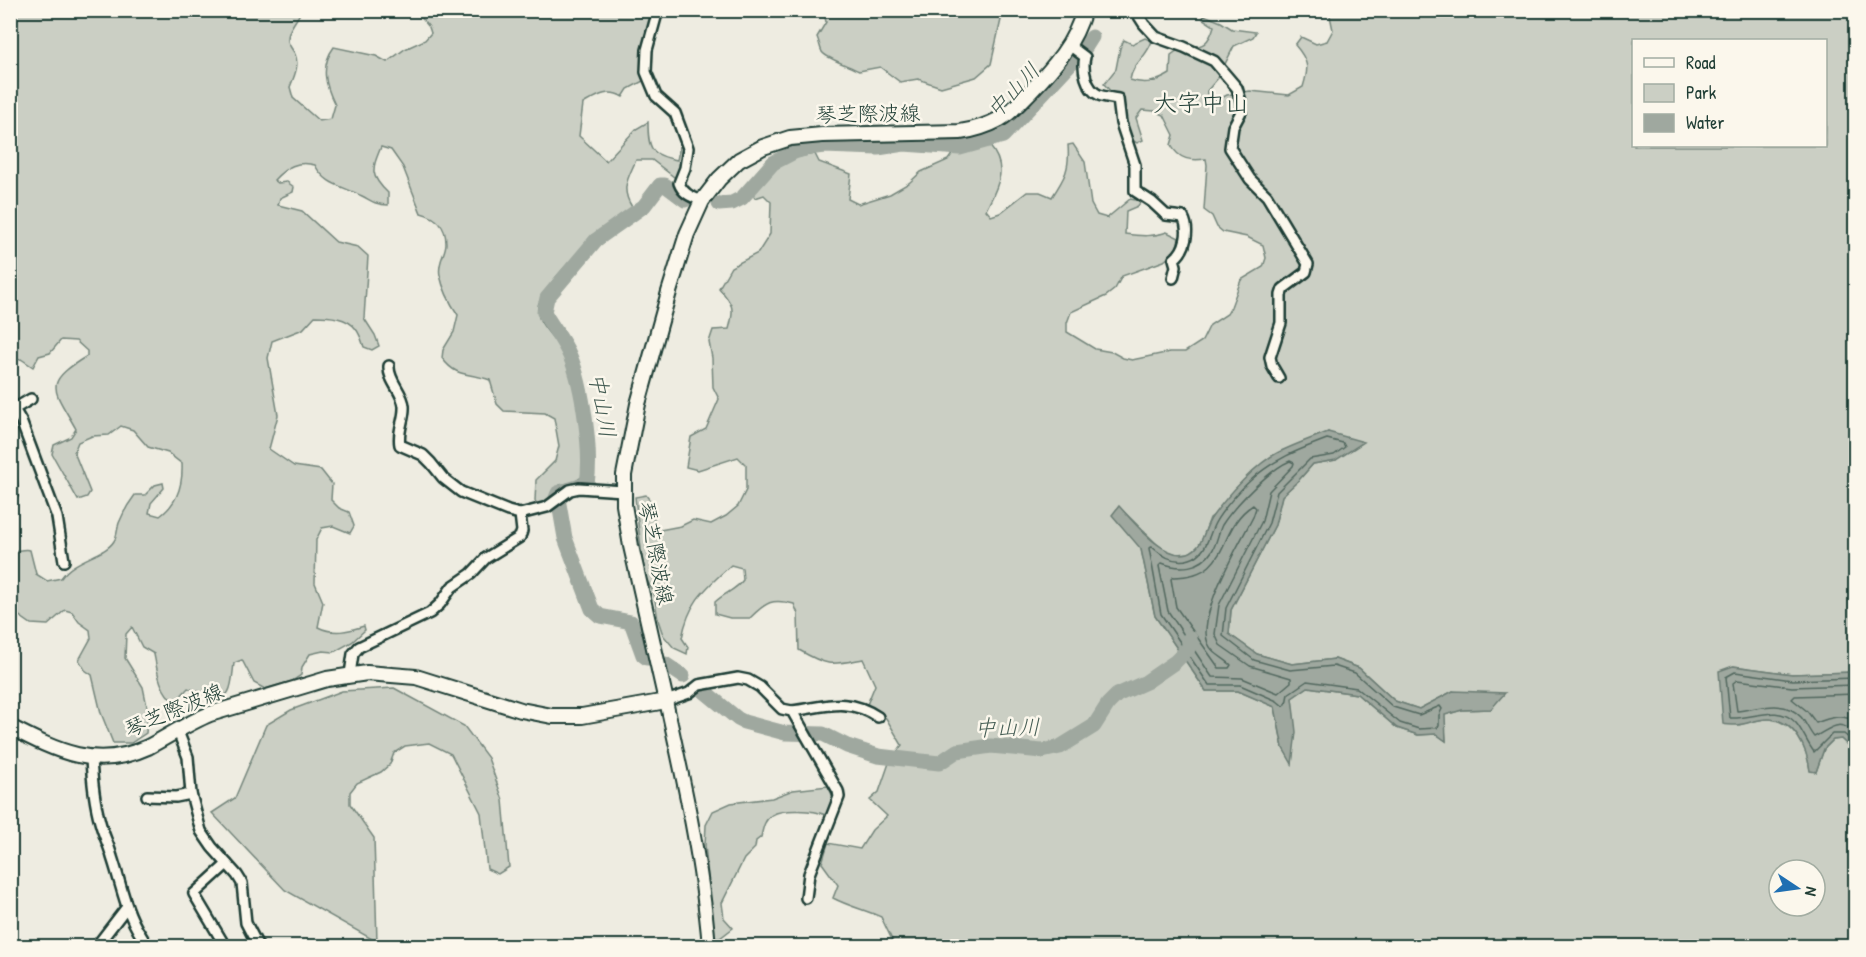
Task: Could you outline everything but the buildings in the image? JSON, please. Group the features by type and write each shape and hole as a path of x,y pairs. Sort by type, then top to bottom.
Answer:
{"main road":[{"name":"琴芝際波線","path":"10,727 59,751 92,758 112,757 136,751 191,722 236,706 327,679 382,673 416,677 521,710 552,716 582,716 666,700 631,546 623,491 626,463 646,373 680,257 702,201 719,179 740,160 763,147 790,138 822,135 944,134 974,130 988,124 1011,111 1051,69 1076,33 1084,10"}],"street":[{"path":"658,10 647,50 648,79 656,96 675,113 688,148 686,168 679,183 680,187 690,196 702,201"},
{"path":"1136,10 1144,24 1156,37 1214,61 1237,88 1242,105 1230,137 1230,148 1250,180 1267,196 1308,264 1306,272 1283,290 1281,295 1281,323 1270,357 1278,378"},
{"path":"1069,45 1085,57 1083,73 1095,92 1118,99 1121,123 1135,165 1135,191 1162,212 1171,216 1184,217 1186,221 1184,246 1174,259 1176,266 1173,278"},
{"path":"389,366 389,372 404,406 399,433 400,445 423,456 449,485 461,492 520,514 547,507 570,490 579,488 623,491"},
{"path":"31,399 12,410 21,421 57,517 64,561"},
{"path":"10,466 12,495"},
{"path":"350,675 352,654 360,647 430,613 440,604 452,587 471,574 486,558 520,537 522,531 520,514"},
{"path":"709,946 696,839 666,700 689,693 699,685 738,678 748,680 760,687 782,709 792,711 840,703 869,711 878,717"},
{"path":"792,711 838,791 839,797 809,874 806,898"},
{"path":"177,729 188,758 190,794 201,831 242,883 246,923 258,946"},
{"path":"92,758 92,774 100,822 126,908 132,922 148,946"},
{"path":"147,796 176,797 190,794"},
{"path":"225,946 194,894 227,864"},
{"path":"102,946 99,943 126,908"}],"green space":[{"path":"454,10 656,11 648,29 643,81 628,89 623,97 607,93 583,104 579,136 606,161 636,129 648,122 650,144 652,149 661,156 677,160 681,141 689,135 692,156 685,176 674,177 652,160 636,160 626,184 626,194 632,207 577,254 552,282 538,304 538,316 563,354 576,389 583,476 574,482 560,485 548,501 538,505 535,501 536,480 555,461 559,446 554,418 545,413 504,411 497,404 490,380 459,372 442,358 443,350 454,332 458,315 447,296 440,275 446,237 439,223 421,213 403,167 391,150 381,147 374,166 375,176 388,193 388,205 374,202 329,181 315,165 303,163 288,168 274,180 278,183 287,182 294,187 293,192 280,198 278,205 302,211 336,242 358,247 368,256 364,318 379,346 372,350 364,347 359,333 348,322 320,316 315,316 303,329 272,341 268,358 278,415 269,449 294,466 321,470 332,484 331,500 339,508 349,512 354,526 350,533 333,526 322,528 316,540 315,583 323,602 318,627 335,632 364,626 365,630 352,642 334,652 323,651 310,654 302,667 301,675 292,681 265,689 254,683 242,660 234,663 230,690 223,699 210,707 207,694 188,688 175,702 170,698 160,681 154,654 142,647 132,627 126,634 125,658 143,687 148,711 146,733 131,743 113,743 101,713 92,675 85,670 79,660 91,638 90,630 79,622 72,612 65,610 48,625 31,624 11,610 11,551 30,550 36,574 47,581 61,578 74,566 110,546 115,539 122,516 135,495 145,495 155,485 163,483 164,488 151,503 149,513 160,516 166,511 178,493 182,479 182,464 168,453 148,447 133,430 121,426 109,435 92,436 78,442 74,452 90,492 87,497 78,500 52,454 54,445 71,437 76,429 58,396 56,388 58,381 72,366 87,356 87,351 76,341 61,340 50,353 39,356 33,367 21,359 11,362 11,11 301,11 288,37 297,62 290,87 293,98 319,121 331,119 335,105 326,76 327,61 334,47 376,56 387,62 405,49 425,40 431,33 420,16 422,11 432,11 440,15"},
{"path":"822,11 1003,11 991,64 976,77 941,87 918,79 900,82 880,67 859,71 829,57 822,52 817,37 826,22"},
{"path":"1329,11 1855,11 1855,672 1792,674 1734,666 1738,725 1770,719 1786,725 1803,745 1810,770 1816,772 1824,749 1833,740 1841,739 1855,752 1855,946 895,946 881,917 833,898 838,885 822,863 828,843 860,849 872,830 887,816 870,800 879,792 889,763 902,745 886,718 866,707 875,685 863,659 830,663 799,650 798,614 794,604 780,601 770,603 750,618 730,618 715,614 715,602 743,580 742,568 731,565 699,597 689,614 682,638 688,647 687,654 674,648 663,635 654,594 644,574 635,497 646,495 654,506 654,525 660,530 681,526 693,520 711,524 738,506 746,490 746,465 738,457 698,470 686,467 691,437 706,429 719,399 713,387 709,342 713,330 729,329 732,307 719,288 731,267 758,253 770,234 771,202 764,195 755,198 752,194 772,171 794,158 815,154 819,162 851,174 848,199 858,204 890,194 909,183 921,172 948,160 953,153 968,152 989,145 999,161 1000,169 1000,177 986,210 991,216 1000,213 1027,192 1040,192 1052,197 1066,172 1068,145 1073,144 1085,162 1091,204 1097,215 1107,218 1130,199 1141,201 1138,206 1126,211 1125,234 1146,236 1167,232 1179,238 1176,251 1164,261 1122,276 1115,289 1106,296 1071,312 1067,332 1095,349 1112,352 1132,360 1170,352 1185,352 1202,341 1210,325 1227,314 1241,280 1263,267 1266,258 1263,245 1247,237 1223,232 1217,227 1212,216 1204,210 1206,159 1195,160 1182,157 1174,150 1171,145 1174,135 1164,115 1155,111 1142,110 1136,118 1143,140 1137,143 1131,139 1121,98 1112,93 1104,84 1116,69 1124,40 1132,44 1145,38 1152,41 1134,69 1130,80 1151,82 1170,74 1171,55 1184,48 1201,45 1210,36 1214,26 1203,19 1204,15 1232,29 1256,32 1253,37 1234,46 1218,78 1207,91 1207,97 1216,101 1227,95 1250,91 1289,95 1303,87 1306,75 1305,60 1295,45 1301,37 1316,44 1327,41 1333,30","holes":["1328,432 1336,460 1313,464 1282,495 1275,525 1231,610 1229,634 1257,654 1292,664 1335,659 1359,668 1395,701 1419,709 1453,691 1491,709 1462,710 1444,715 1446,741 1436,734 1418,735 1397,728 1357,694 1308,687 1292,698 1295,732 1292,763 1283,748 1275,707 1238,691 1206,691 1155,616 1141,549 1119,507 1162,549 1176,554 1189,553 1200,545 1210,518"]},
{"path":"394,688 464,726 488,758 503,800 509,867 498,874 487,869 481,813 451,754 429,743 405,746 394,753 390,764 381,772 357,783 350,792 350,804 374,838 377,942 285,890 212,813 235,798 266,725 291,710 342,691"},
{"path":"828,786 834,799 826,815 807,811 791,811 777,813 767,819 761,837 756,841 755,848 744,859 722,903 724,918 733,928 720,938 714,939 705,845 706,825 713,811 731,803 772,798 793,790"}],"water":[{"path":"1328,432 1364,442 1336,460 1313,464 1282,496 1275,525 1231,610 1229,634 1257,654 1292,664 1335,659 1359,668 1395,701 1419,709 1453,691 1505,693 1491,709 1462,710 1445,715 1446,741 1436,734 1418,735 1397,728 1357,694 1308,687 1292,698 1296,732 1292,764 1283,748 1275,707 1238,691 1206,691 1155,616 1141,549 1112,515 1119,506 1141,530 1160,546 1179,554 1188,553 1200,543 1209,522 1218,509 1262,463 1298,443"},
{"path":"1733,666 1792,674 1855,672 1855,752 1841,739 1833,740 1824,749 1816,772 1810,771 1803,745 1793,730 1779,721 1766,719 1737,725 1723,724 1719,671"}],"waterway":[{"name":"中山川","path":"719,204 732,203 742,198 773,163 794,152 808,148 824,146 878,148 904,144 960,148 1003,136 1085,48 1092,37"},
{"name":"中山川","path":"647,658 643,655 631,622 600,616 592,609 565,538 556,498 558,493 587,484 587,437 575,369 565,345 544,312 547,298 596,240 644,206 660,185 665,185 685,200"},
{"name":"中山川","path":"704,691 744,722 785,733 823,734 847,746 878,756 939,763 957,751 991,746 1042,751 1060,747 1094,726 1108,704 1117,695 1146,682 1175,662 1188,649 1190,638"},
{"name":"中山川","path":"665,664 683,676"}],"district":[{"name":"大字中山","path":"1201,103"}]}
